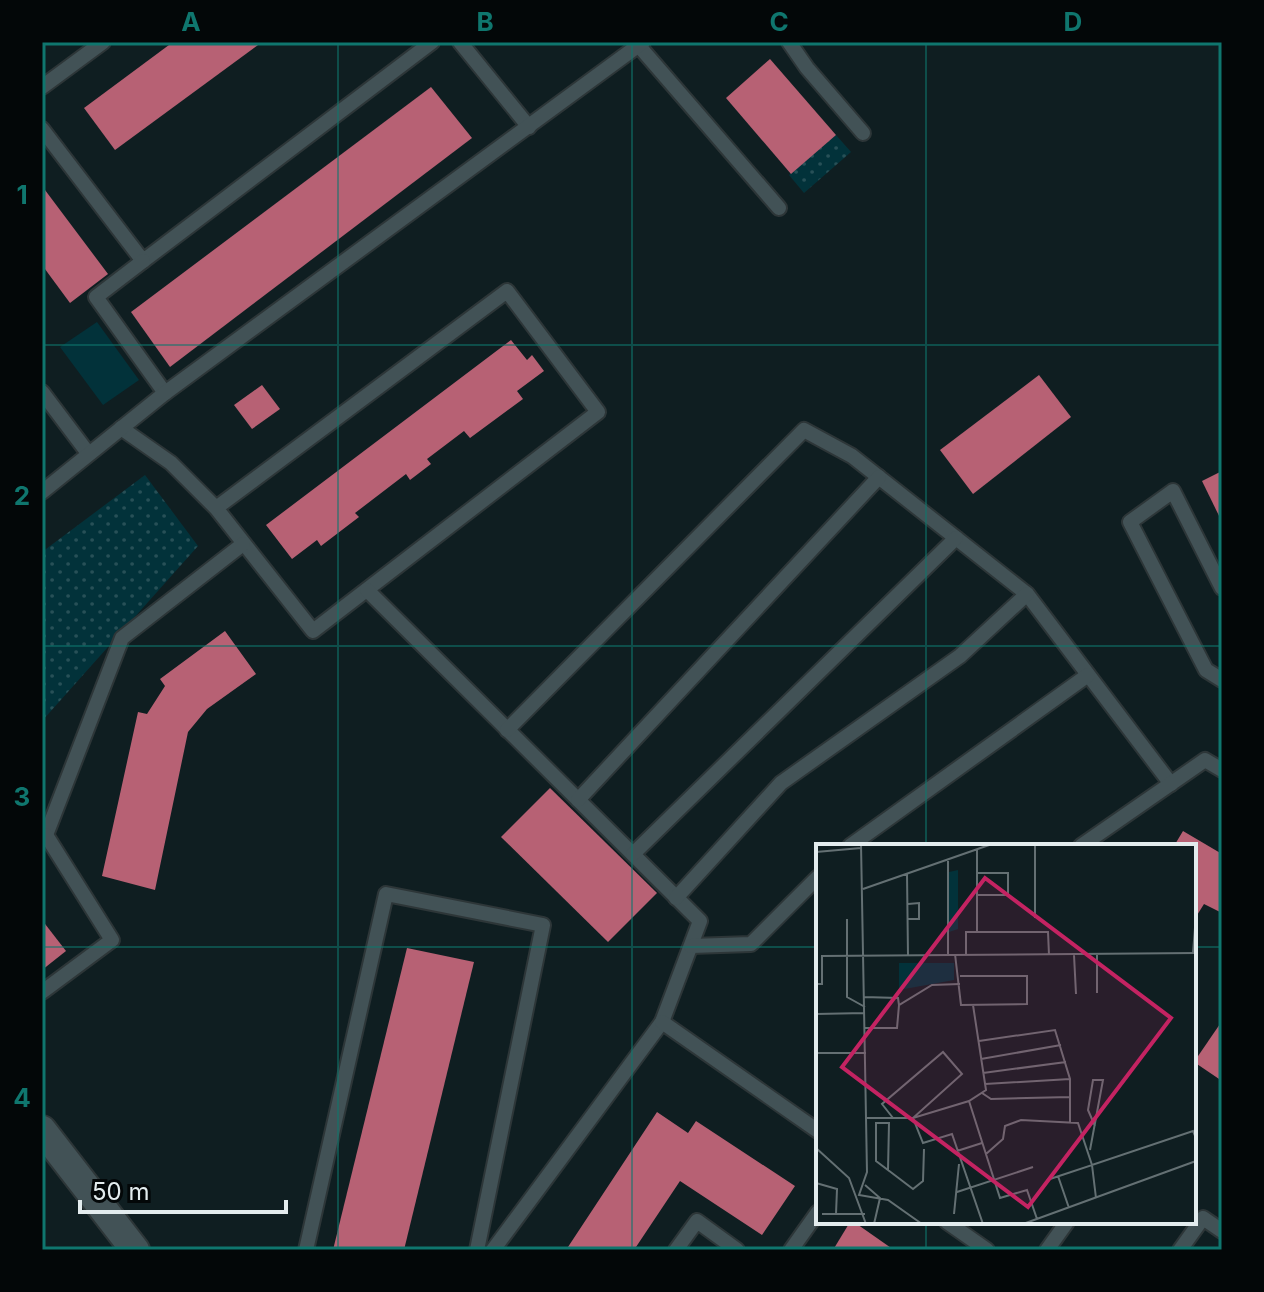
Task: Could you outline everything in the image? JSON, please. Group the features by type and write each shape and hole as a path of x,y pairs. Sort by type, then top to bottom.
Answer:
{"street":[{"path":"47,1147 135,1250"}],"lane":[{"path":"42,87 103,42"},
{"path":"165,393 96,297 432,42"},
{"path":"460,42 529,127"},
{"path":"789,42 807,68 863,133"},
{"path":"42,492 165,393 641,44 779,208"},
{"path":"42,129 143,261"},
{"path":"121,428 171,463 216,508 313,631 598,412 507,291 216,508"},
{"path":"42,392 88,453"},
{"path":"507,730 804,430 852,456 1027,594 1171,784"},
{"path":"578,800 879,477"},
{"path":"1222,588 1173,491 1130,522 1206,670 1222,680"},
{"path":"633,854 956,538"},
{"path":"42,992 112,940 44,833 122,638 243,544"},
{"path":"367,590 700,921 662,1022 493,1250"},
{"path":"676,898 781,783 960,656 1027,594"},
{"path":"853,844 1088,675"},
{"path":"1084,844 1205,760 1222,752"},
{"path":"1205,760 1222,770"},
{"path":"691,946 751,944 816,879"},
{"path":"306,1250 386,894 543,925 477,1250"},
{"path":"662,1022 816,1130"},
{"path":"1198,1214 1222,1231"},
{"path":"791,1250 816,1215"},
{"path":"676,1250 697,1221 737,1250"},
{"path":"950,1224 987,1250"},
{"path":"1047,1250 1066,1224"},
{"path":"1180,1250 1193,1224"}],"shaded area":[{"path":"836,135 851,152 804,193 789,175"},
{"path":"97,322 139,380 103,405 60,347"},
{"path":"145,475 198,546 42,721 42,552"}],"building":[{"path":"173,42 262,42 115,150 84,108"},
{"path":"770,59 836,135 791,174 726,98"},
{"path":"431,87 472,138 170,367 131,312"},
{"path":"42,186 108,274 70,303 42,265"},
{"path":"511,340 527,360 532,355 544,371 517,391 523,399 470,438 464,431 427,459 431,464 410,480 406,474 355,513 359,517 321,546 317,540 292,559 266,525"},
{"path":"1039,375 1071,417 973,494 940,450"},
{"path":"262,385 280,409 252,429 234,405"},
{"path":"1222,471 1222,522 1202,481"},
{"path":"225,631 256,674 207,709 188,732 155,890 102,876 138,712 147,714 165,686 160,679"},
{"path":"550,788 657,893 608,942 501,837"},
{"path":"1183,831 1222,854 1222,913 1204,904 1196,917 1196,844 1175,844"},
{"path":"42,920 66,951 42,970"},
{"path":"407,948 474,962 404,1250 333,1250"},
{"path":"1222,1021 1222,1081 1196,1063"},
{"path":"657,1112 688,1133 696,1121 795,1186 762,1235 680,1181 634,1250 566,1250"},
{"path":"849,1224 857,1224 894,1250 833,1250"}]}
